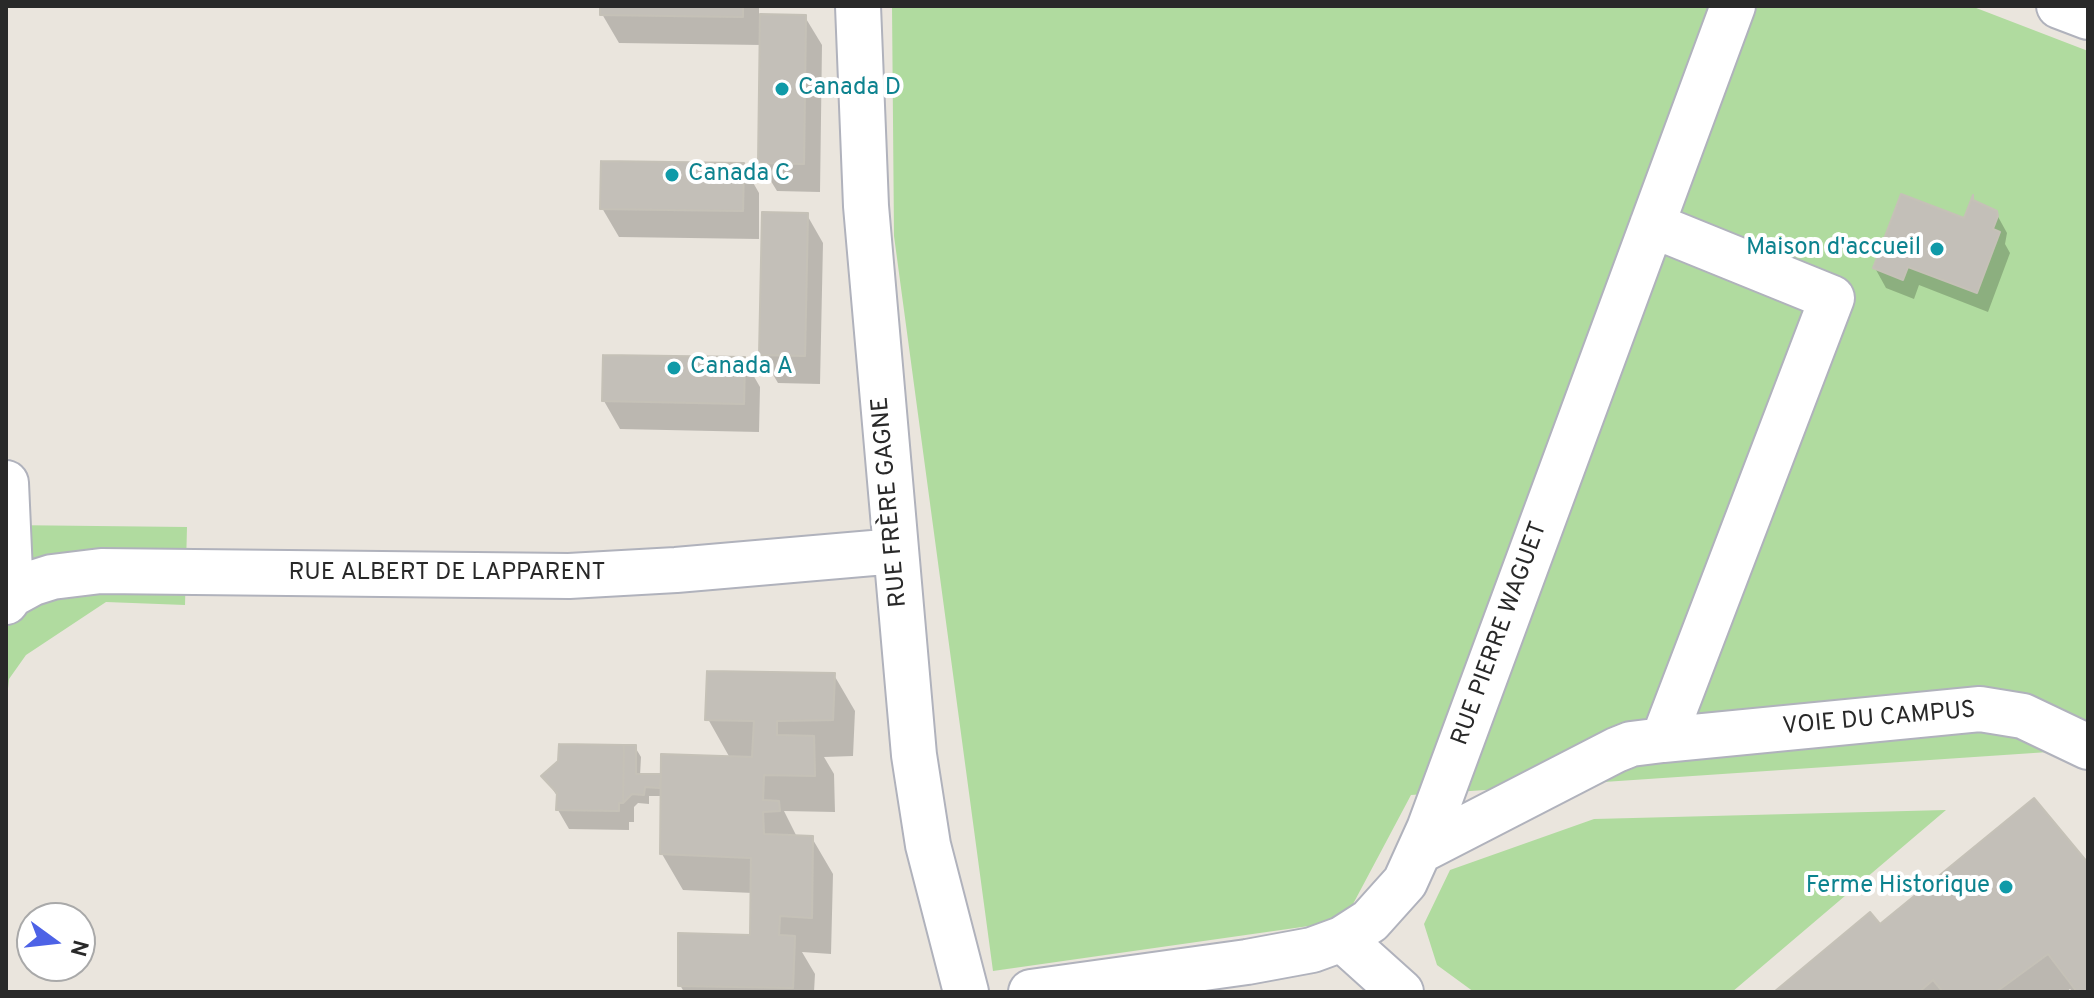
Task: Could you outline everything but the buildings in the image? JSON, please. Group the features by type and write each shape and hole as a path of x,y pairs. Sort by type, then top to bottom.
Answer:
{"street":[{"name":"RUE FRÈRE GAGNE","path":"858,6 865,193 910,723 922,815 966,992"},
{"name":"RUE PIERRE WAGUET","path":"1031,992 1312,950 1342,939 1370,921 1405,882 1420,851 1733,6"},
{"path":"2059,6 2088,17"},
{"path":"1652,225 1832,298 1663,740"},
{"path":"6,483 9,598"},
{"name":"RUE ALBERT DE LAPPARENT","path":"9,598 33,583 52,577 101,571 569,576 896,551"},
{"name":"VOIE DU CAMPUS","path":"1420,851 1631,744 1980,709 2023,716 2088,747"},
{"path":"1342,939 1401,992"}],"green space":[{"path":"892,6 1971,6 2088,51 2088,762 2078,750 1411,795 1344,921 993,971 894,236"},
{"path":"6,525 187,527 185,605 106,602 26,655 9,679 6,708"},
{"path":"1946,810 1732,992 1474,992 1437,965 1424,924 1450,870 1594,819"}],"place":[{"name":"Canada D","path":"782,89"},
{"name":"Canada C","path":"672,175"},
{"name":"Maison d'accueil","path":"1937,249"},
{"name":"Canada A","path":"674,368"},
{"name":"Ferme Historique","path":"2006,887"}]}
